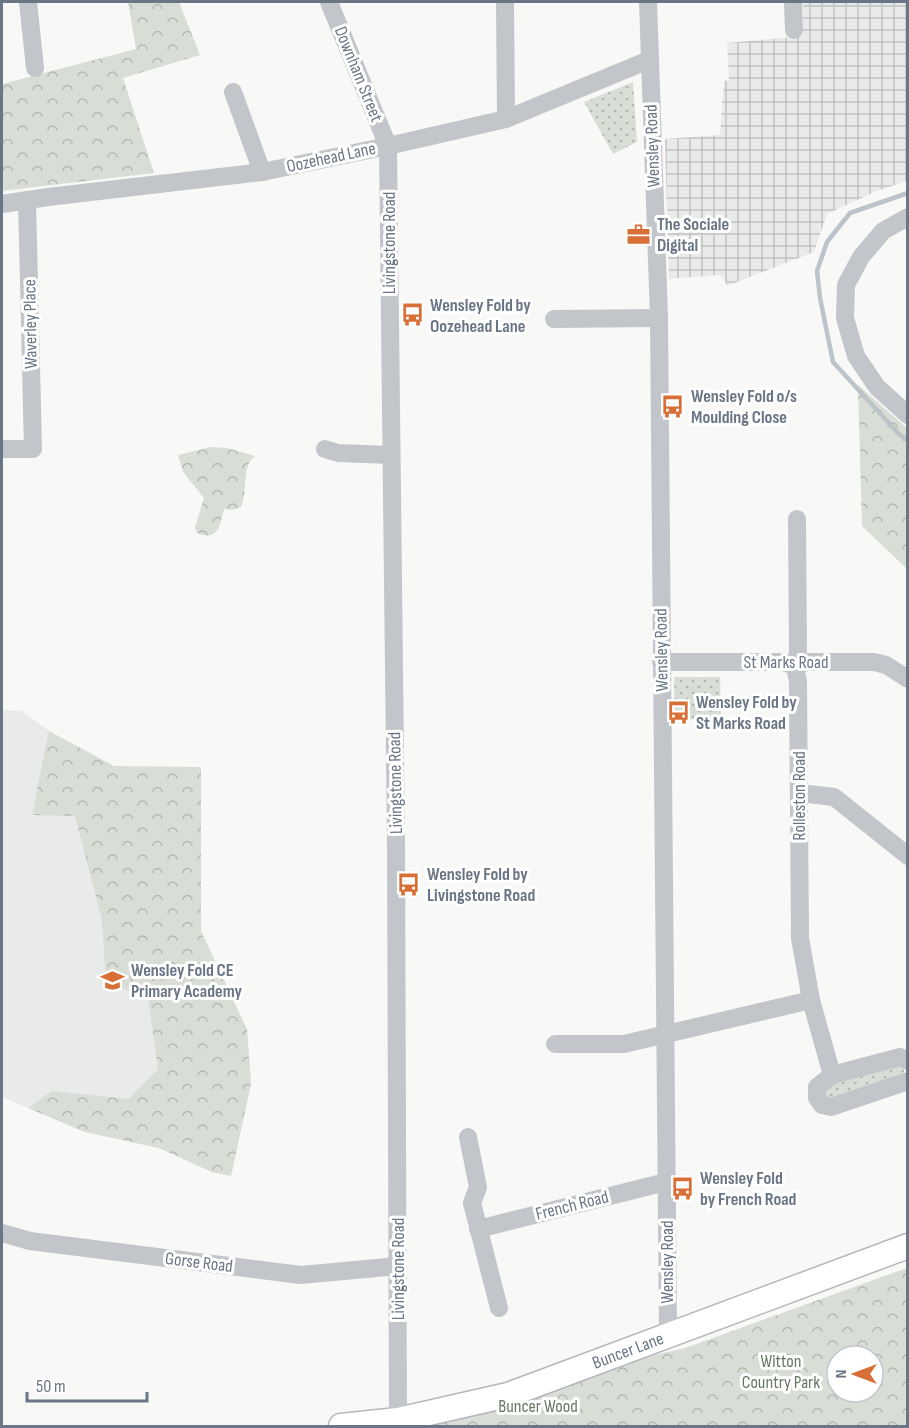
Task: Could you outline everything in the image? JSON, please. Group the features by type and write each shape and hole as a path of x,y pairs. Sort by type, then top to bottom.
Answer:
{"main road":[{"name":"Buncer Lane","path":"341,1426 398,1420 508,1395 908,1246"}],"street":[{"path":"28,2 36,69"},
{"name":"Downham Street","path":"329,2 388,146"},
{"path":"505,2 506,119"},
{"name":"Wensley Road","path":"648,2 659,318 668,1334"},
{"path":"792,2 794,30"},
{"name":"Oozehead Lane","path":"2,204 262,172 388,146 506,119 649,60"},
{"path":"233,92 262,172"},
{"name":"Livingstone Road","path":"388,146 396,855 398,1420"},
{"name":"Waverley Place","path":"2,449 33,449 27,200"},
{"path":"908,217 884,231 861,256 846,285 845,318 856,356 877,387 908,414"},
{"path":"554,319 659,318"},
{"path":"325,449 338,453 391,455"},
{"name":"Rolleston Road","path":"797,519 798,653 795,666 798,682 800,938 811,1000 832,1076"},
{"name":"St Marks Road","path":"661,662 783,662 795,666 807,662 874,662 886,665 908,679"},
{"path":"800,793 834,797 908,856"},
{"path":"555,1044 624,1044 811,1000"},
{"path":"908,1061 900,1057 832,1076 817,1086 817,1098 825,1107 908,1081"},
{"path":"468,1137 478,1187 472,1203 499,1308"},
{"name":"French Road","path":"478,1229 666,1182"},
{"name":"Gorse Road","path":"2,1233 30,1241 301,1275 398,1266"}],"shaded area":[{"path":"803,2 907,2 907,181 877,191 827,214 814,252 727,286 719,275 669,279 665,139 720,135 724,81 729,80 727,43 803,36"},
{"name":"Wensley Fold CE Primary Academy","path":"2,710 22,711 106,773 247,1029 251,1084 231,1176 212,1172 159,1148 85,1132 2,1097"}],"green space":[{"path":"128,2 179,2 200,55 123,78 154,173 2,191 2,84 136,49"},
{"path":"633,82 637,142 613,154 584,102"},
{"path":"858,385 907,428 907,569 862,526"},
{"path":"211,447 227,448 255,456 246,472 241,507 232,510 224,509 214,534 204,535 197,533 195,527 204,498 183,472 178,455"},
{"path":"674,677 720,677 721,720 675,719"},
{"path":"49,731 114,766 201,767 201,931 247,1029 251,1084 231,1176 212,1172 159,1148 85,1132 28,1108 52,1091 129,1099 158,1069 148,997 106,983 102,920 75,816 32,815"},
{"path":"893,1063 904,1069 904,1073 828,1104 822,1087"},
{"name":"Witton Country Park","path":"907,1268 907,1426 341,1426 685,1348"}],"waterway":[{"path":"908,193 850,213 827,242 817,271 833,362 908,441"}],"place":[{"name":"The Sociale Digital","path":"639,234"},
{"name":"Wensley Fold by Oozehead Lane","path":"412,315"},
{"name":"Wensley Fold o/s Moulding Close","path":"673,406"},
{"name":"Wensley Fold by St Marks Road","path":"678,712"},
{"name":"Wensley Fold by Livingstone Road","path":"409,884"},
{"name":"Wensley Fold CE Primary Academy","path":"113,980"},
{"name":"Wensley Fold by French Road","path":"682,1188"}],"park label":[{"name":"Buncer Wood","path":"538,1406"}]}
